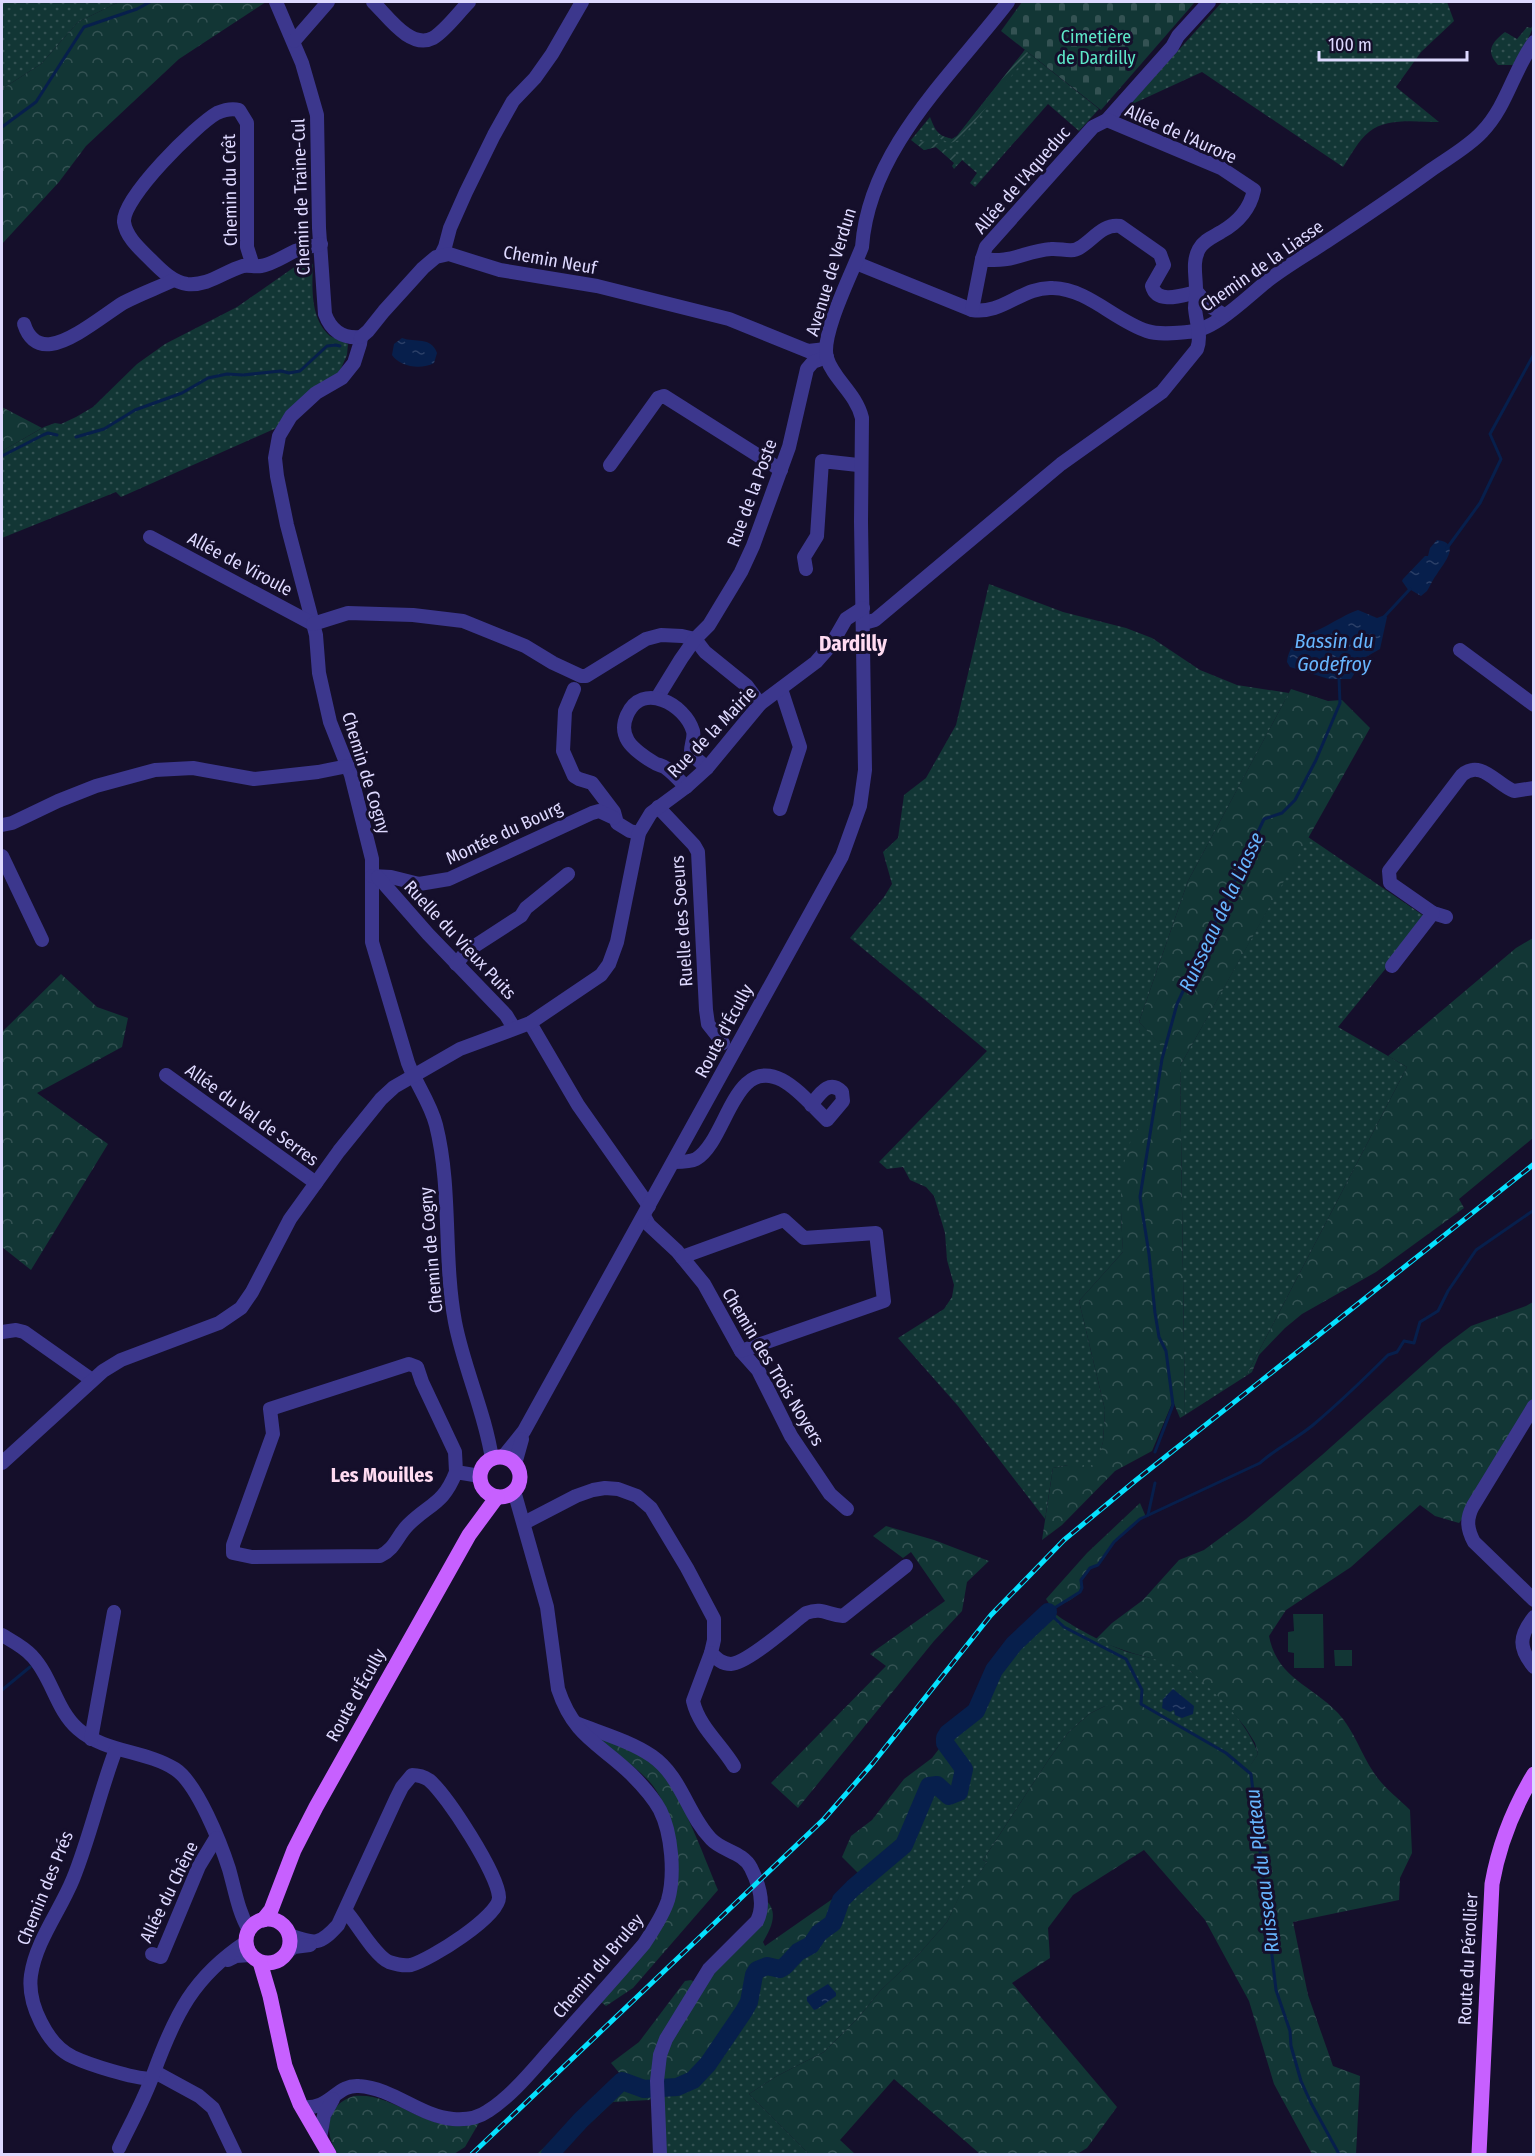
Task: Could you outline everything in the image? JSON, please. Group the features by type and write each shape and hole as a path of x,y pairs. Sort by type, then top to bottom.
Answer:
{"main road":[{"path":"503,1460 519,1471 520,1479 496,1490 485,1464 503,1460"},
{"name":"Route d'Écully","path":"254,1939 271,1910 294,1850 316,1807 496,1490"},
{"name":"Route du Pérollier","path":"1479,2154 1491,1884 1497,1856 1512,1815 1533,1774"},
{"name":"Route d'Écully","path":"284,1956 290,1941 282,1908 285,1877"},
{"path":"254,1939 275,1921 287,1931"},
{"path":"254,1939 271,1963 284,1956"},
{"path":"254,1939 270,1996 285,2066 302,2107 329,2154"},
{"path":"270,1996 278,1964 284,1956"}],"street":[{"name":"Chemin de Traine-Cul","path":"276,2 294,41 317,115 323,306 328,324 346,337 361,337"},
{"path":"294,41 328,2"},
{"path":"373,2 408,35 422,40 438,34 469,2"},
{"path":"361,337 368,332 423,268 441,255 446,247 450,228 494,135 513,101 535,78 552,54 582,2"},
{"name":"Avenue de Verdun","path":"864,623 861,522 862,418 860,407 826,353 827,336 862,247 863,232 880,175 914,120 1008,2"},
{"name":"Allée de l'Aqueduc","path":"972,310 986,247 1093,127 1107,120 1209,2"},
{"name":"Chemin de la Liasse","path":"864,623 875,620 1076,452 1162,392 1195,353 1198,345 1198,332 1224,315 1268,280 1476,139 1500,111 1533,42"},
{"name":"Chemin du Crêt","path":"253,266 247,247 247,123 244,114 239,110 218,113 182,142 129,203 124,220 137,246 174,280 186,284 200,283 243,266 253,266 262,266 297,250 321,244"},
{"name":"Allée de l'Aurore","path":"1107,120 1221,168 1254,190 1250,203 1242,216 1228,228 1208,239 1199,248 1194,262 1198,332"},
{"path":"982,259 1004,261 1044,250 1075,250 1098,233 1115,225 1120,226 1160,254 1164,265 1152,286 1159,296 1168,298 1197,292 1208,305 1224,315"},
{"name":"Chemin Neuf","path":"441,255 458,256 500,270 597,286 729,319 808,351 826,353"},
{"path":"856,263 972,310 984,312 997,308 1029,290 1062,289 1084,297 1147,331 1155,333 1198,332"},
{"name":"Chemin du Crêt","path":"24,324 27,334 35,342 51,344 83,329 123,304 174,280"},
{"name":"Chemin Neuf","path":"764,332 813,362"},
{"name":"Chemin de Cogny","path":"361,337 354,363 342,378 316,393 299,407 285,426 276,448 279,486 316,635 319,673 330,722 359,800 372,859 375,876 372,942 398,1035 413,1076 423,1090 436,1127 443,1170 454,1319 466,1371 487,1429 503,1460"},
{"path":"813,362 826,353"},
{"name":"Rue de la Poste","path":"657,698 695,639 709,625 741,572 753,546 792,438 807,369 813,362"},
{"path":"610,465 658,398 664,396 781,470"},
{"path":"806,569 804,557 817,536 822,461 858,465"},
{"name":"Allée de Viroule","path":"150,537 313,624"},
{"name":"Rue de la Mairie","path":"639,833 651,813 686,788 760,704 816,662 831,645 846,619 863,608"},
{"path":"313,624 348,613 413,615 464,621 525,646 581,676 586,676 646,639 661,635 682,636 695,639 705,652 747,686 760,704"},
{"name":"Route d'Écully","path":"503,1460 524,1431 857,830 861,815 865,770 864,623"},
{"path":"1460,650 1533,705"},
{"path":"2,1463 92,1380 122,1360 219,1323 241,1308 252,1292 290,1219 381,1099 394,1087 460,1049 530,1023 594,982 601,975 609,964 617,942 639,833 617,823 614,813 592,783 574,776 563,751 565,711 574,689"},
{"path":"780,809 800,747 781,689"},
{"path":"686,788 666,767 654,762 629,743 625,734 625,719 637,700 657,698 674,706 688,721 694,733 691,754 706,768"},
{"path":"2,825 12,823 96,786 155,770 193,768 254,779 318,772 348,766"},
{"path":"1392,966 1440,915 1390,884 1389,871 1462,775 1474,769 1514,791 1533,788"},
{"name":"Ruelle des Soeurs","path":"658,807 697,848 704,990 708,1024 723,1043"},
{"name":"Montée du Bourg","path":"375,876 391,877 419,884 449,879 592,813 599,812 614,818"},
{"path":"2,856 42,940"},
{"path":"456,964 467,951 521,916 526,908 568,874"},
{"name":"Ruelle du Vieux Puits","path":"375,876 506,1015 514,1029"},
{"name":"Chemin des Trois Noyers","path":"530,1023 647,1211 649,1225 682,1257 704,1284 741,1351 758,1370 791,1436 830,1494 847,1509"},
{"name":"Allée du Val de Serres","path":"166,1075 315,1184"},
{"path":"674,1162 694,1161 703,1155 713,1142 738,1095 747,1082 756,1076 763,1075 784,1081 811,1105"},
{"path":"682,1257 784,1220 804,1238 876,1233 884,1301 741,1351"},
{"path":"2,1332 16,1330 24,1332 92,1380"},
{"path":"409,1364 417,1367 452,1445 457,1459 456,1472 442,1498 407,1526 396,1544 380,1556 228,1556 234,1545 273,1434 270,1409 409,1364"},
{"path":"1533,1406 1473,1506 1468,1521 1474,1542 1533,1600"},
{"path":"456,1472 496,1490 523,1520 576,1496 605,1488 638,1496 651,1508 714,1618 714,1640 711,1653 693,1701 704,1725 734,1766"},
{"name":"Chemin du Bruley","path":"302,2107 317,2107 343,2089 355,2085 367,2086 443,2118 470,2118 486,2112 512,2091 644,1944 660,1920 668,1900 672,1875 669,1843 661,1811 648,1792 630,1773 587,1738 567,1713 558,1689 550,1625 523,1520"},
{"path":"711,1653 720,1662 731,1664 743,1661 806,1613 824,1610 843,1616 906,1566"},
{"path":"91,1739 114,1612"},
{"path":"1533,1617 1522,1635 1522,1646 1533,1667"},
{"path":"2,1635 31,1654 45,1674 67,1717 77,1729 91,1739 116,1749 160,1761 182,1774 198,1797 216,1838 254,1939 236,1956 209,1973 189,1996 167,2035 153,2075 119,2148"},
{"path":"574,1722 632,1745 661,1764 685,1796 700,1824 712,1840 722,1848 740,1856 748,1864 760,1896 761,1908 756,1921 713,1964 674,2023 660,2055 657,2089 660,2154"},
{"name":"Chemin des Prés","path":"116,1749 73,1878 41,1943 31,1976 36,2011 44,2028 71,2056 138,2078 153,2075 199,2096 213,2108 235,2154"},
{"path":"284,1956 294,1947 318,1942 328,1936 338,1925 399,1793 412,1775 420,1775 429,1781 447,1799 486,1862 499,1897 496,1907 475,1926 439,1952 408,1966 388,1962 374,1948 345,1910"},
{"name":"Allée du Chêne","path":"152,1954 161,1957 199,1866 216,1838"},
{"path":"287,1931 308,1942 318,1942"},
{"path":"320,2138 324,2115 336,2095"}],"green space":[{"path":"2,2 119,2 78,22 41,64 2,89"},
{"path":"119,2 266,2 179,59 86,146 59,182 2,244 2,89 41,64 78,22"},
{"name":"Cimetière de Dardilly","path":"1022,2 1195,2 1101,110 1001,31"},
{"path":"1222,2 1447,2 1454,21 1421,52 1396,87 1439,122 1403,121 1376,127 1361,140 1343,167 1202,72 1128,106"},
{"path":"1533,25 1513,65 1498,65 1491,51 1497,39 1505,32 1517,39 1527,27 1531,28"},
{"path":"1025,50 1099,109 1079,131 1048,104 975,187 970,183 977,173 962,160 954,169 952,166 954,163 936,147 924,150 911,140 930,117 940,134 952,139 957,136"},
{"path":"1025,50 1029,54 960,140 950,143 938,138 939,135 952,139 957,136"},
{"path":"914,142 938,143 962,160 957,165 936,147 924,150"},
{"path":"303,261 313,264 314,302 323,329 330,336 348,344 347,355 338,375 283,425 121,497 116,492 2,538 2,451 44,427 55,423 61,424 93,407 137,364 165,344 237,307"},
{"path":"2,407 42,428 2,451"},
{"path":"989,584 1063,612 1126,628 1152,638 1200,670 1237,685 1289,693 1188,881 1139,1022 1164,1048 1152,1116 1121,1213 1123,1252 1079,1301 1105,1410 1103,1442 1097,1465 1068,1465 1053,1468 1045,1519 958,1406 898,1338 944,1309 952,1297 954,1285 947,1260 945,1233 934,1196 926,1187 910,1180 903,1167 887,1169 879,1162 987,1051 850,938 892,884 883,852 898,838 904,795 926,778 956,725"},
{"path":"1291,689 1328,701 1342,700 1370,728 1180,1066 1185,1415 1180,1418 1173,1401 1152,1451 1115,1471 1062,1525 1042,1540 1053,1468 1068,1465 1096,1465 1103,1442 1105,1410 1079,1301 1123,1252 1121,1198 1125,1159 1139,1127 1152,1116 1164,1049 1139,1022 1188,881"},
{"path":"1308,837 1427,918 1338,1027 1407,1067 1246,1376 1185,1415 1180,1066"},
{"path":"1533,938 1533,1138 1459,1199 1464,1208 1376,1272 1302,1314 1285,1328 1259,1355 1252,1372 1246,1376 1407,1067 1388,1056 1516,948"},
{"path":"61,974 97,1007 128,1018 122,1047 37,1093 108,1144 31,1270 2,1247 2,1032"},
{"path":"1533,1302 1533,1406 1473,1506 1459,1523 1435,1516 1420,1505 1351,1567 1286,1610 1269,1636 1279,1662 1338,1713 1349,1727 1369,1766 1386,1788 1410,1810 1412,1853 1400,1878 1399,1900 1293,1922 1308,1995 1333,2066 1360,2076 1356,2154 1312,2154 1274,2084 1249,2001 1205,1920 1144,1850 1073,1895 1048,1928 1050,1958 1012,1983 1117,2107 1087,2148 1077,2154 980,2154 894,2079 840,2140 855,2154 809,2154 749,2094 777,2076 824,2052 858,2018 881,1990 919,1954 947,1922 964,1886 972,1885 987,1862 983,1860 1049,1759 1068,1733 1089,1714 1105,1706 1119,1703 1141,1704 1226,1753 1247,1770 1258,1754 1255,1743 1245,1727 1224,1702 1192,1672 1095,1640 1112,1623 1143,1600 1179,1560 1204,1550 1246,1519 1443,1347 1471,1326"},
{"path":"1140,1503 1146,1517 1140,1519 1114,1542 1098,1565 1090,1568 1081,1580 1080,1591 1077,1595 1052,1608 1046,1599 1087,1553"},
{"path":"886,1526 934,1540 989,1561 967,1582 962,1611 934,1641 798,1808 771,1783 886,1666 870,1654 945,1601 911,1552 903,1558 873,1536"},
{"path":"1050,1610 1112,1646 1178,1665 1192,1672 1211,1687 1231,1709 1254,1744 1258,1754 1247,1771 1226,1753 1141,1705 1105,1706 1089,1714 1068,1733 1049,1759 983,1860 987,1862 972,1886 964,1887 947,1922 919,1954 881,1990 858,2018 824,2052 777,2076 749,2094 809,2154 660,2154 663,2089 693,2079 715,2055 748,2004 755,1972 761,1967 785,1966 798,1952 811,1945 819,1933 833,1923 841,1900 904,1845 929,1786 937,1785 942,1792 959,1792 964,1769 945,1743 945,1738 948,1733 976,1711 994,1670 1014,1644"},
{"path":"1293,1614 1323,1614 1324,1668 1294,1668 1294,1653 1288,1652 1288,1632 1294,1631"},
{"path":"1334,1650 1352,1650 1352,1666 1335,1666"},
{"path":"590,1734 638,1754 662,1772 681,1803 718,1890 633,1988 606,2006 600,2001 673,1905 678,1858 671,1823 658,1793 635,1768"},
{"path":"945,1741 964,1769 959,1792 949,1796 937,1785 929,1786 904,1845 864,1879 842,1857 851,1836 872,1820 904,1779 932,1758"},
{"path":"856,1885 841,1900 833,1923 819,1933 811,1945 798,1952 780,1969 767,1966 757,1970 749,2002 744,2011 718,2051 697,2074 685,2083 655,2088 650,2100 613,2102 557,2154 537,2154 611,2086 625,2080 611,2063 639,2042 685,1981 691,1980 698,1984 766,1900 773,1915 771,1926 763,1942 765,1946"},
{"path":"354,2096 370,2096 385,2100 429,2120 445,2124 462,2125 480,2121 465,2147 454,2154 338,2154 330,2137 330,2120 338,2105"}],"water":[{"path":"402,338 431,344 437,353 434,363 417,367 405,365 396,359 392,355 394,344"},
{"path":"1437,540 1449,545 1449,554 1427,591 1421,596 1409,591 1402,581 1425,556 1428,556 1430,548"},
{"name":"Bassin du Godefroy","path":"1358,610 1377,618 1385,615 1387,617 1380,649 1364,658 1351,679 1329,679 1290,667 1287,662 1289,654 1297,642"},
{"path":"1173,1689 1194,1706 1193,1714 1182,1718 1175,1715 1174,1710 1170,1712 1162,1708 1163,1699"},
{"path":"828,1984 836,1996 814,2010 807,2001 807,1997"}],"waterway":[{"path":"2,127 36,102 84,27 137,9 150,2"},
{"path":"76,437 104,429 135,410 182,393 208,378 227,374 300,371 327,346 340,346"},
{"name":"Ruisseau de la Liasse","path":"1447,548 1480,503 1501,459 1490,434 1534,354"},
{"path":"2,456 48,433 57,435"},
{"name":"Ruisseau de la Liasse","path":"1384,617 1410,589"},
{"name":"Ruisseau de la Liasse","path":"1155,1452 1173,1405 1166,1351 1159,1337 1155,1313 1140,1197 1162,1059 1177,1004 1264,819 1282,813 1295,800 1316,760 1340,703 1339,678"},
{"name":"Ruisseau du Plateau","path":"1339,2154 1301,2081 1291,2046 1290,2031 1276,1990 1251,1774 1226,1753 1141,1704 1142,1690 1126,1659 1064,1627 1048,1612 1080,1592 1081,1580 1090,1568 1098,1565 1114,1542 1140,1519 1260,1463 1313,1425 1388,1355 1397,1352 1404,1341 1414,1343 1420,1322 1438,1311 1448,1291 1476,1250 1534,1210"},
{"name":"Ruisseau de la Liasse","path":"1148,1515 1155,1483"},
{"path":"550,2154 581,2120 622,2081 644,2089 677,2087 693,2080 708,2064 744,2011 749,2002 757,1970 767,1966 780,1969 785,1966 798,1952 811,1945 819,1933 833,1923 841,1900 904,1845 929,1786 937,1785 949,1796 959,1792 964,1769 945,1743 945,1738 948,1733 976,1711 994,1670 1014,1644 1048,1612"},
{"path":"2,1690 30,1667"}],"railway":[{"path":"472,2154 824,1819 873,1763 991,1615 1064,1540 1534,1164"}],"district":[{"name":"Dardilly","path":"853,644"},
{"name":"Les Mouilles","path":"382,1475"}]}
